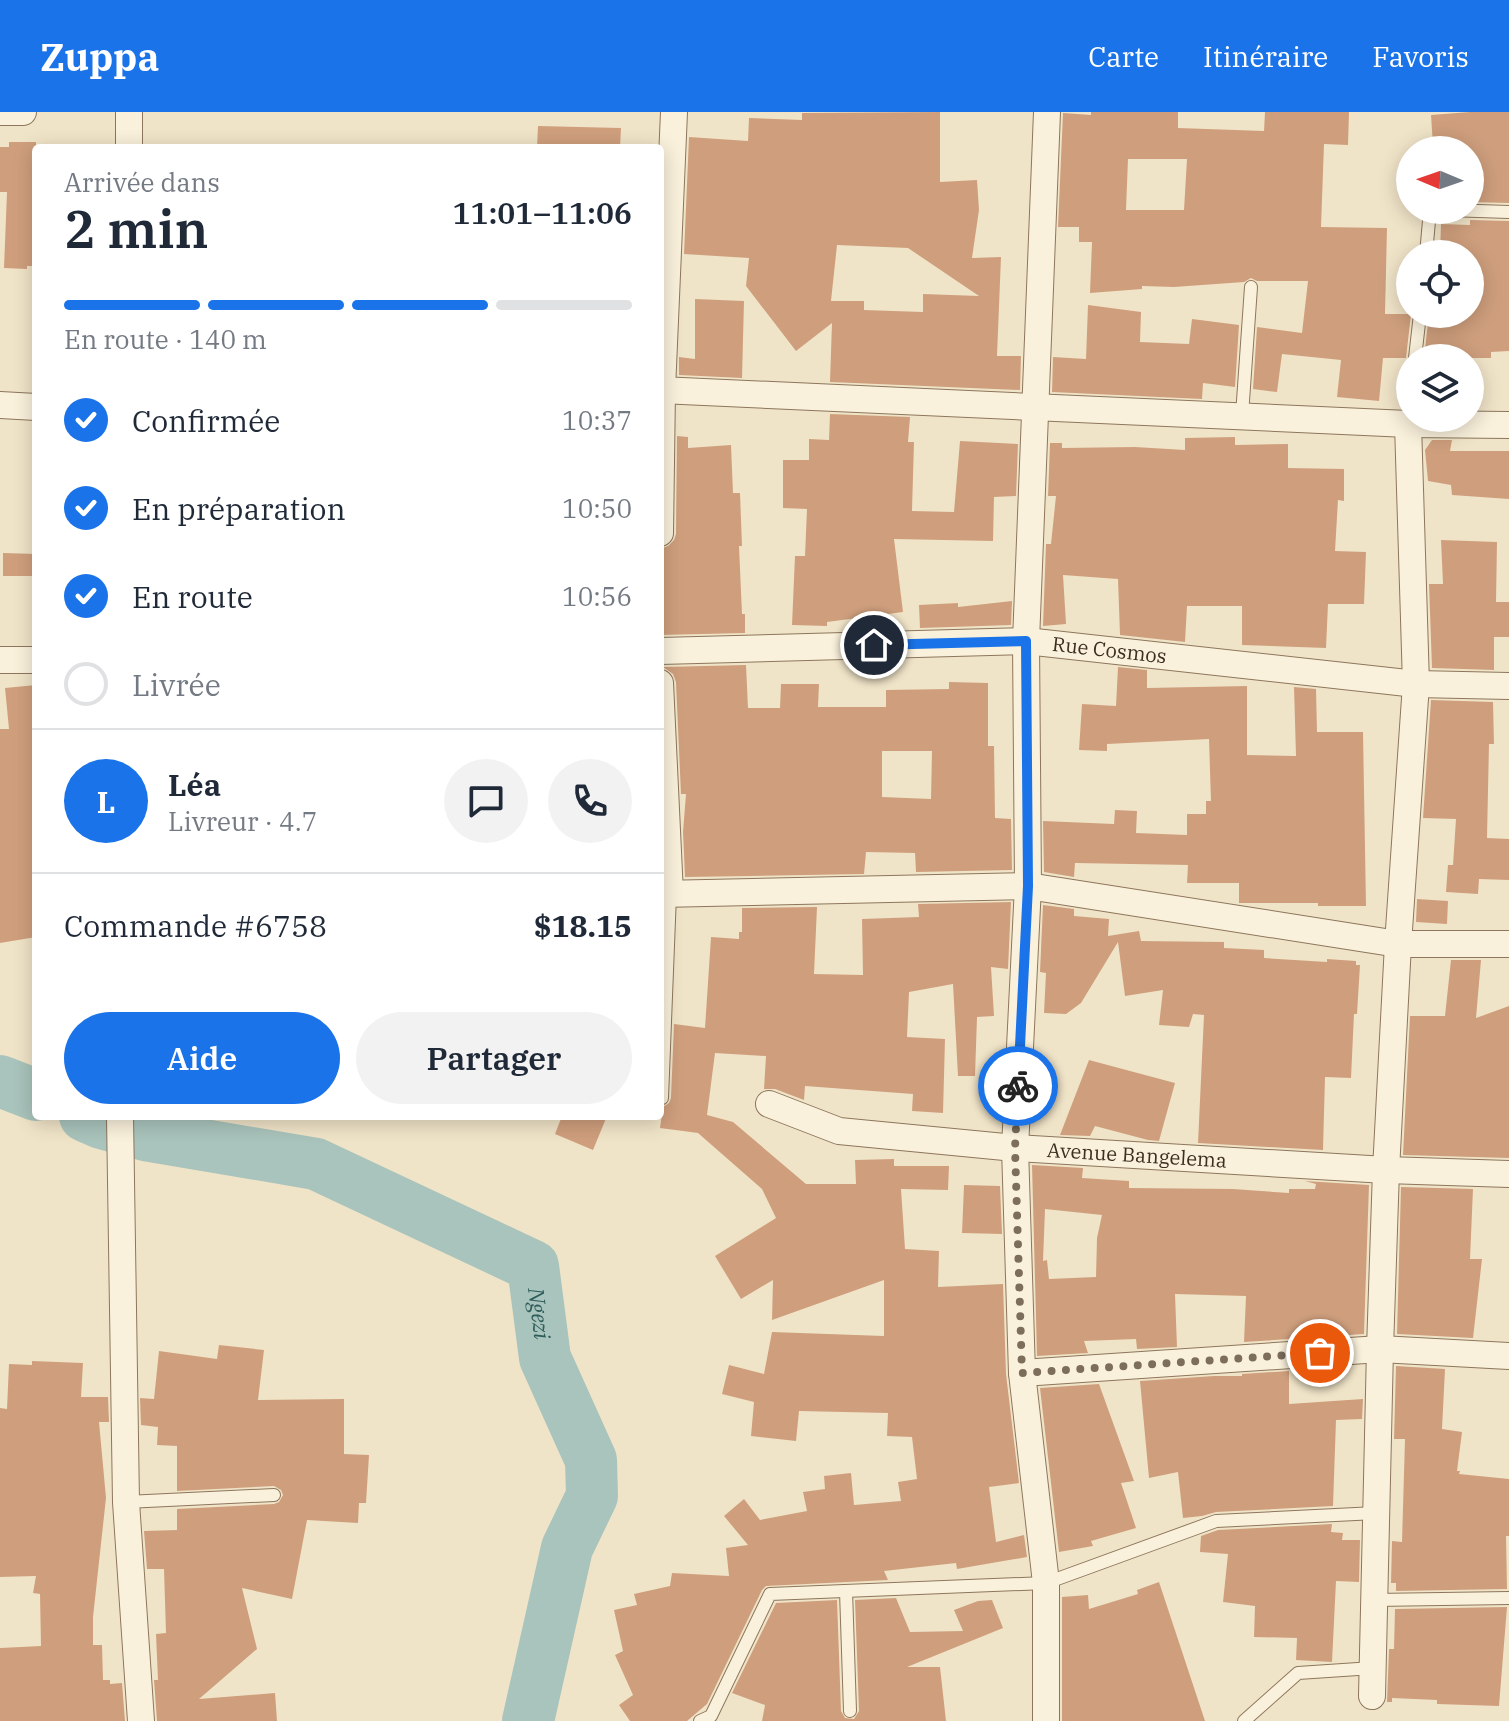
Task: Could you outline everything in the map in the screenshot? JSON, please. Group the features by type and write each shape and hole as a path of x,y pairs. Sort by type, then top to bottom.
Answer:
{"street":[{"path":"0,112 23,112"},
{"path":"129,112 129,144"},
{"path":"664,326 674,112"},
{"path":"1046,1721 1046,1583 1022,1373 1015,1148 1028,886 1026,641 1047,112"},
{"path":"664,390 1396,419"},
{"path":"0,405 32,407"},
{"path":"1484,424 1509,425"},
{"path":"1372,1696 1386,1170 1416,684 1408,432"},
{"name":"Rue Cosmos","path":"664,651 1026,641 1416,684 1509,686"},
{"path":"0,660 32,660"},
{"path":"664,852 665,894 1028,886 1398,944 1509,944"},
{"name":"Avenue Bangelema","path":"769,1104 839,1131 1015,1148 1386,1170 1509,1174"},
{"path":"120,1120 126,1502 141,1721"},
{"path":"1022,1373 1380,1349 1509,1356"}],"lane":[{"path":"1484,211 1509,212"},
{"path":"1242,415 1251,287"},
{"path":"664,962 665,894"},
{"path":"126,1502 274,1495"},
{"path":"700,1721 711,1716 770,1594 1046,1583 1216,1521 1376,1513"},
{"path":"846,1591 850,1711"},
{"path":"1374,1600 1509,1598"},
{"path":"1244,1721 1298,1673 1373,1668"}],"building":[{"path":"940,112 940,182 977,180 979,210 972,258 1001,257 997,356 1021,356 1020,390 830,382 832,323 796,351 746,286 749,258 684,254 689,137 748,141 749,118 802,120 802,113","holes":["837,245 908,248 979,296 923,294 923,312 864,310 864,301 831,301"]},
{"path":"1178,112 1178,128 1264,131 1265,112 1349,112 1348,145 1324,144 1321,227 1387,228 1385,314 1396,314 1396,328 1409,328 1408,344 1396,344 1396,358 1383,358 1379,401 1337,397 1341,360 1282,354 1277,392 1253,389 1257,327 1302,333 1308,281 1257,281 1251,278 1244,282 1142,286 1142,289 1090,293 1092,242 1079,242 1079,227 1058,227 1063,113","holes":["1128,159 1187,159 1184,210 1126,210"]},
{"path":"1509,112 1509,203 1484,202 1484,136 1432,136 1431,115"},
{"path":"538,126 621,128 620,144 537,144"},
{"path":"9,142 36,142 32,144 32,266 27,266 27,269 4,268 7,192 0,192 0,147 9,147"},
{"path":"1484,220 1509,221 1509,351 1491,352 1491,358 1484,358 1484,344 1426,344 1427,328 1484,328 1484,240 1440,240 1441,224 1484,224"},
{"path":"695,299 744,301 742,378 679,375 679,357 695,359"},
{"path":"1088,305 1141,312 1140,342 1189,344 1192,319 1239,325 1235,387 1203,383 1202,399 1052,392 1053,357 1086,359"},
{"path":"830,414 910,417 908,442 914,442 912,511 954,512 960,441 1018,444 1016,496 994,497 993,541 894,539 903,612 827,622 827,626 792,625 795,556 805,556 807,509 783,508 783,460 809,460 809,439 829,440"},
{"path":"677,436 688,437 688,448 731,445 733,493 740,493 742,546 739,546 745,633 664,635 664,548 674,540"},
{"path":"1235,437 1235,445 1288,444 1288,468 1344,469 1344,501 1338,500 1335,551 1366,552 1364,604 1328,604 1326,648 1242,645 1242,606 1187,606 1185,642 1120,635 1118,579 1063,575 1066,624 1043,626 1046,544 1051,544 1056,496 1048,496 1050,443 1062,443 1062,448 1185,450 1185,438"},
{"path":"1432,440 1452,440 1450,451 1509,451 1509,499 1452,495 1451,485 1428,481 1425,450"},
{"path":"1441,540 1497,542 1496,602 1509,602 1509,637 1494,637 1494,670 1432,668 1429,584 1443,584"},
{"path":"3,553 32,554 32,576 3,576"},
{"path":"1012,601 1011,625 920,628 919,605 958,603 958,607"},
{"path":"746,665 748,708 780,708 781,684 819,684 818,707 886,707 886,690 949,689 949,682 988,683 988,746 994,746 995,818 1011,819 1012,870 916,872 915,853 866,852 864,874 685,877 683,832 686,794 681,794 676,682 673,674 664,667","holes":["882,751 932,751 931,799 882,797"]},
{"path":"1118,667 1147,670 1147,688 1247,686 1247,755 1296,756 1294,687 1316,689 1317,732 1363,732 1366,906 1239,903 1239,883 1187,883 1188,865 1075,863 1074,877 1044,872 1043,821 1114,824 1115,810 1137,811 1136,833 1187,835 1187,814 1206,814 1206,801 1211,801 1209,739 1107,744 1107,751 1079,750 1082,704 1116,706"},
{"path":"32,685 32,938 0,943 0,729 9,729 5,688"},
{"path":"1431,700 1493,702 1494,744 1489,744 1487,838 1509,839 1509,880 1479,879 1478,894 1446,892 1448,865 1453,865 1456,819 1423,818"},
{"path":"1417,899 1448,901 1447,924 1416,922"},
{"path":"1011,902 1008,969 991,967 994,1016 977,1017 975,1076 958,1076 953,984 909,992 907,1037 945,1039 943,1113 912,1111 913,1094 805,1086 804,1100 775,1089 764,1089 766,1056 715,1053 707,1115 733,1122 806,1184 856,1184 855,1160 894,1159 894,1166 949,1166 948,1190 901,1189 905,1249 939,1251 938,1287 1003,1284 1006,1374 1019,1483 989,1487 996,1542 1024,1535 1027,1557 957,1569 956,1563 884,1571 888,1580 766,1586 707,1704 687,1721 630,1721 619,1705 633,1695 615,1655 623,1651 614,1610 637,1605 634,1594 670,1586 672,1573 729,1576 726,1548 748,1545 724,1516 744,1499 760,1520 807,1511 803,1492 825,1489 824,1476 851,1473 854,1505 901,1501 898,1482 917,1479 912,1437 887,1436 888,1413 799,1411 796,1441 751,1436 754,1402 722,1394 729,1365 764,1374 772,1332 884,1336 884,1280 772,1320 773,1280 741,1299 715,1256 776,1218 762,1189 698,1133 660,1128 661,1120 664,1120 664,1106 671,1098 674,1024 705,1028 711,937 739,939 742,908 817,907 814,974 863,975 862,919 919,917 918,904"},
{"path":"1043,905 1074,909 1074,916 1109,919 1108,936 1139,931 1141,941 1224,942 1224,948 1264,950 1264,958 1356,961 1356,965 1360,965 1351,1078 1325,1077 1323,1150 1198,1143 1204,1015 1193,1014 1189,1027 1159,1025 1163,990 1125,996 1118,942 1081,1003 1066,1014 1044,1013 1046,973 1040,972"},
{"path":"1451,960 1481,960 1476,1018 1509,1006 1509,1158 1403,1155 1410,1016 1445,1016"},
{"path":"1089,1060 1175,1083 1159,1141 1095,1126 1090,1136 1060,1135"},
{"path":"560,1120 605,1120 593,1150 555,1134"},
{"path":"1032,1165 1083,1168 1082,1178 1129,1181 1129,1188 1289,1193 1289,1189 1315,1189 1316,1184 1305,1181 1369,1185 1364,1334 1244,1342 1246,1296 1175,1294 1177,1347 1137,1349 1136,1339 1084,1341 1088,1353 1037,1356","holes":["1045,1209 1102,1215 1097,1238 1096,1277 1049,1279 1047,1260 1043,1261"]},
{"path":"964,1185 1000,1186 1002,1234 962,1233"},
{"path":"1401,1187 1473,1189 1470,1259 1482,1259 1473,1338 1397,1334"},
{"path":"219,1345 264,1350 258,1400 344,1399 344,1454 369,1455 366,1503 359,1503 358,1523 307,1520 292,1599 242,1588 257,1649 199,1699 275,1693 277,1721 157,1721 154,1680 158,1680 156,1634 166,1633 164,1569 147,1569 144,1531 177,1530 177,1509 274,1504 283,1495 274,1486 177,1491 177,1446 157,1445 158,1427 141,1425 140,1398 154,1399 159,1351 217,1359"},
{"path":"32,1361 83,1363 81,1397 108,1397 109,1422 99,1422 106,1498 93,1617 93,1645 102,1645 103,1680 110,1680 110,1684 122,1683 125,1721 0,1721 0,1648 41,1646 40,1594 33,1593 36,1576 0,1577 0,1408 7,1409 9,1364 32,1365"},
{"path":"1396,1366 1445,1369 1442,1429 1462,1432 1457,1471 1460,1471 1459,1474 1509,1479 1507,1589 1396,1591 1396,1583 1391,1583 1392,1541 1402,1542 1405,1439 1394,1439"},
{"path":"1289,1371 1289,1404 1363,1399 1362,1419 1336,1420 1333,1506 1216,1512 1183,1518 1178,1472 1149,1478 1140,1381"},
{"path":"1099,1384 1134,1481 1121,1483 1136,1528 1091,1541 1093,1546 1059,1552 1040,1388"},
{"path":"1332,1524 1331,1532 1343,1533 1342,1540 1360,1540 1359,1582 1336,1581 1332,1662 1296,1660 1297,1638 1254,1637 1255,1606 1223,1602 1228,1554 1200,1552 1201,1536 1218,1530"},
{"path":"1159,1582 1205,1721 1062,1721 1062,1597 1088,1595 1089,1609 1138,1594 1137,1590"},
{"path":"896,1598 910,1632 963,1631 954,1610 978,1601 992,1600 1003,1628 907,1667 940,1667 946,1721 762,1721 765,1705 732,1693 776,1603 837,1600 841,1711 845,1718 854,1719 859,1711 855,1600"},
{"path":"1507,1607 1499,1706 1437,1704 1437,1700 1392,1698 1392,1702 1387,1702 1389,1649 1394,1649 1395,1609"}],"waterway":[{"name":"Ngezi","path":"0,1081 32,1093"},
{"name":"Ngezi","path":"94,1120 145,1135 316,1164 533,1266 545,1358 591,1460 592,1496 567,1548 528,1721"}],"way so far":[{"path":"1018,1086 1015,1148 1022,1373 1320,1353"}],"route":[{"path":"874,645 1026,641 1028,886 1018,1086"}]}
